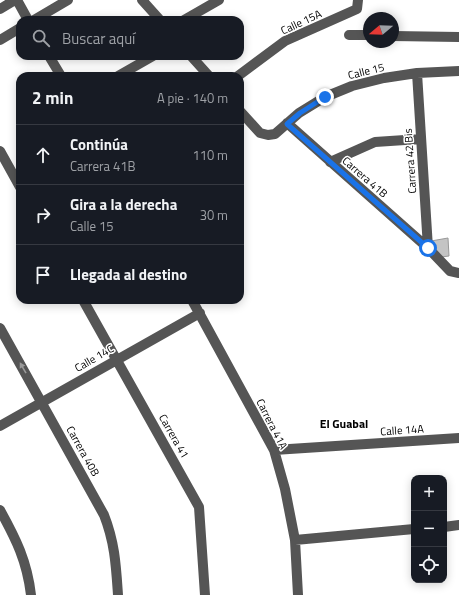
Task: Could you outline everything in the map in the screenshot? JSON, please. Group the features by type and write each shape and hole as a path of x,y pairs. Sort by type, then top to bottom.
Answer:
{"street":[{"path":"0,8 16,0 26,16"},
{"path":"41,16 68,0"},
{"path":"142,0 156,16"},
{"path":"191,16 219,0"},
{"name":"Calle 15A","path":"243,72 286,41 358,5"},
{"path":"0,40 16,30"},
{"path":"349,35 363,35"},
{"path":"399,36 459,37"},
{"path":"51,60 59,72"},
{"path":"125,72 146,60"},
{"path":"195,60 206,72"},
{"name":"Calle 15","path":"244,115 260,133 268,135 275,134 300,113 325,97 352,86 384,78 417,73 459,71"},
{"name":"Carrera 42 Bis","path":"417,73 428,248"},
{"name":"Carrera 41B","path":"287,124 428,248"},
{"path":"330,162 375,142 420,139"},
{"path":"0,151 16,180"},
{"path":"428,248 450,271 459,273"},
{"name":"Carrera 41","path":"85,304 199,507 205,595"},
{"name":"Carrera 41A","path":"194,304 274,450 285,489 295,540 298,595"},
{"name":"Calle 14C","path":"0,426 116,359 200,313"},
{"name":"Carrera 40B","path":"0,328 104,515 111,532 114,548 118,595"},
{"name":"Calle 14A","path":"274,450 459,438"},
{"path":"0,510 22,553 29,577 31,595"},
{"path":"447,527 459,525"},
{"path":"295,540 411,529"}],"building":[{"path":"448,238 449,256 441,257 432,247 431,241"}],"district":[{"name":"El Guabal","path":"344,423"}],"route":[{"path":"325,97 300,113 287,124 428,248"}]}
